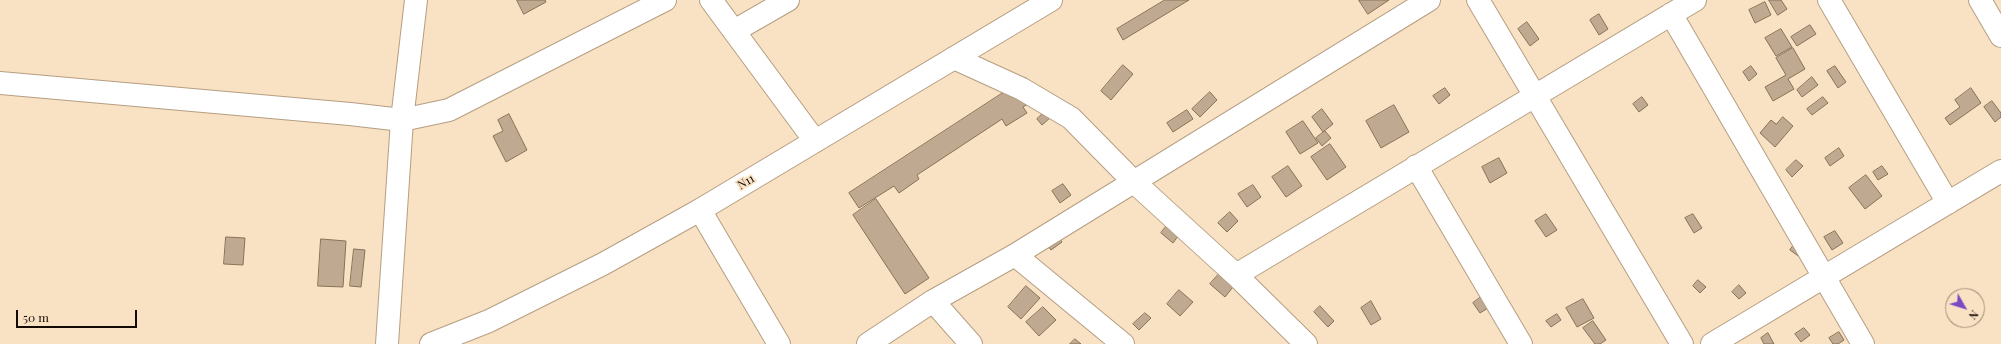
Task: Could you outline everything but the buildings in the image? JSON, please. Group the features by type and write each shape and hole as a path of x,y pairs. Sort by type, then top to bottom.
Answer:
{"street":[{"path":"387,344 402,120 416,0"},
{"path":"0,83 350,114 402,120 449,110 665,0"},
{"path":"711,0 814,141"},
{"path":"734,31 788,0"},
{"name":"N11","path":"431,344 490,320 582,275 700,210 1051,0"},
{"path":"868,344 933,301 1015,255 1429,0"},
{"path":"1478,0 1682,344"},
{"path":"1236,275 1534,95 1695,0"},
{"path":"1829,0 1948,203"},
{"path":"1980,0 2001,36"},
{"path":"1672,14 1863,344"},
{"path":"954,58 1022,89 1071,118 1134,182 1236,275 1306,344"},
{"path":"1416,166 1521,344"},
{"path":"1712,344 2001,171"},
{"path":"700,210 780,344"},
{"path":"1015,255 1123,344"},
{"path":"933,301 971,344"}]}
